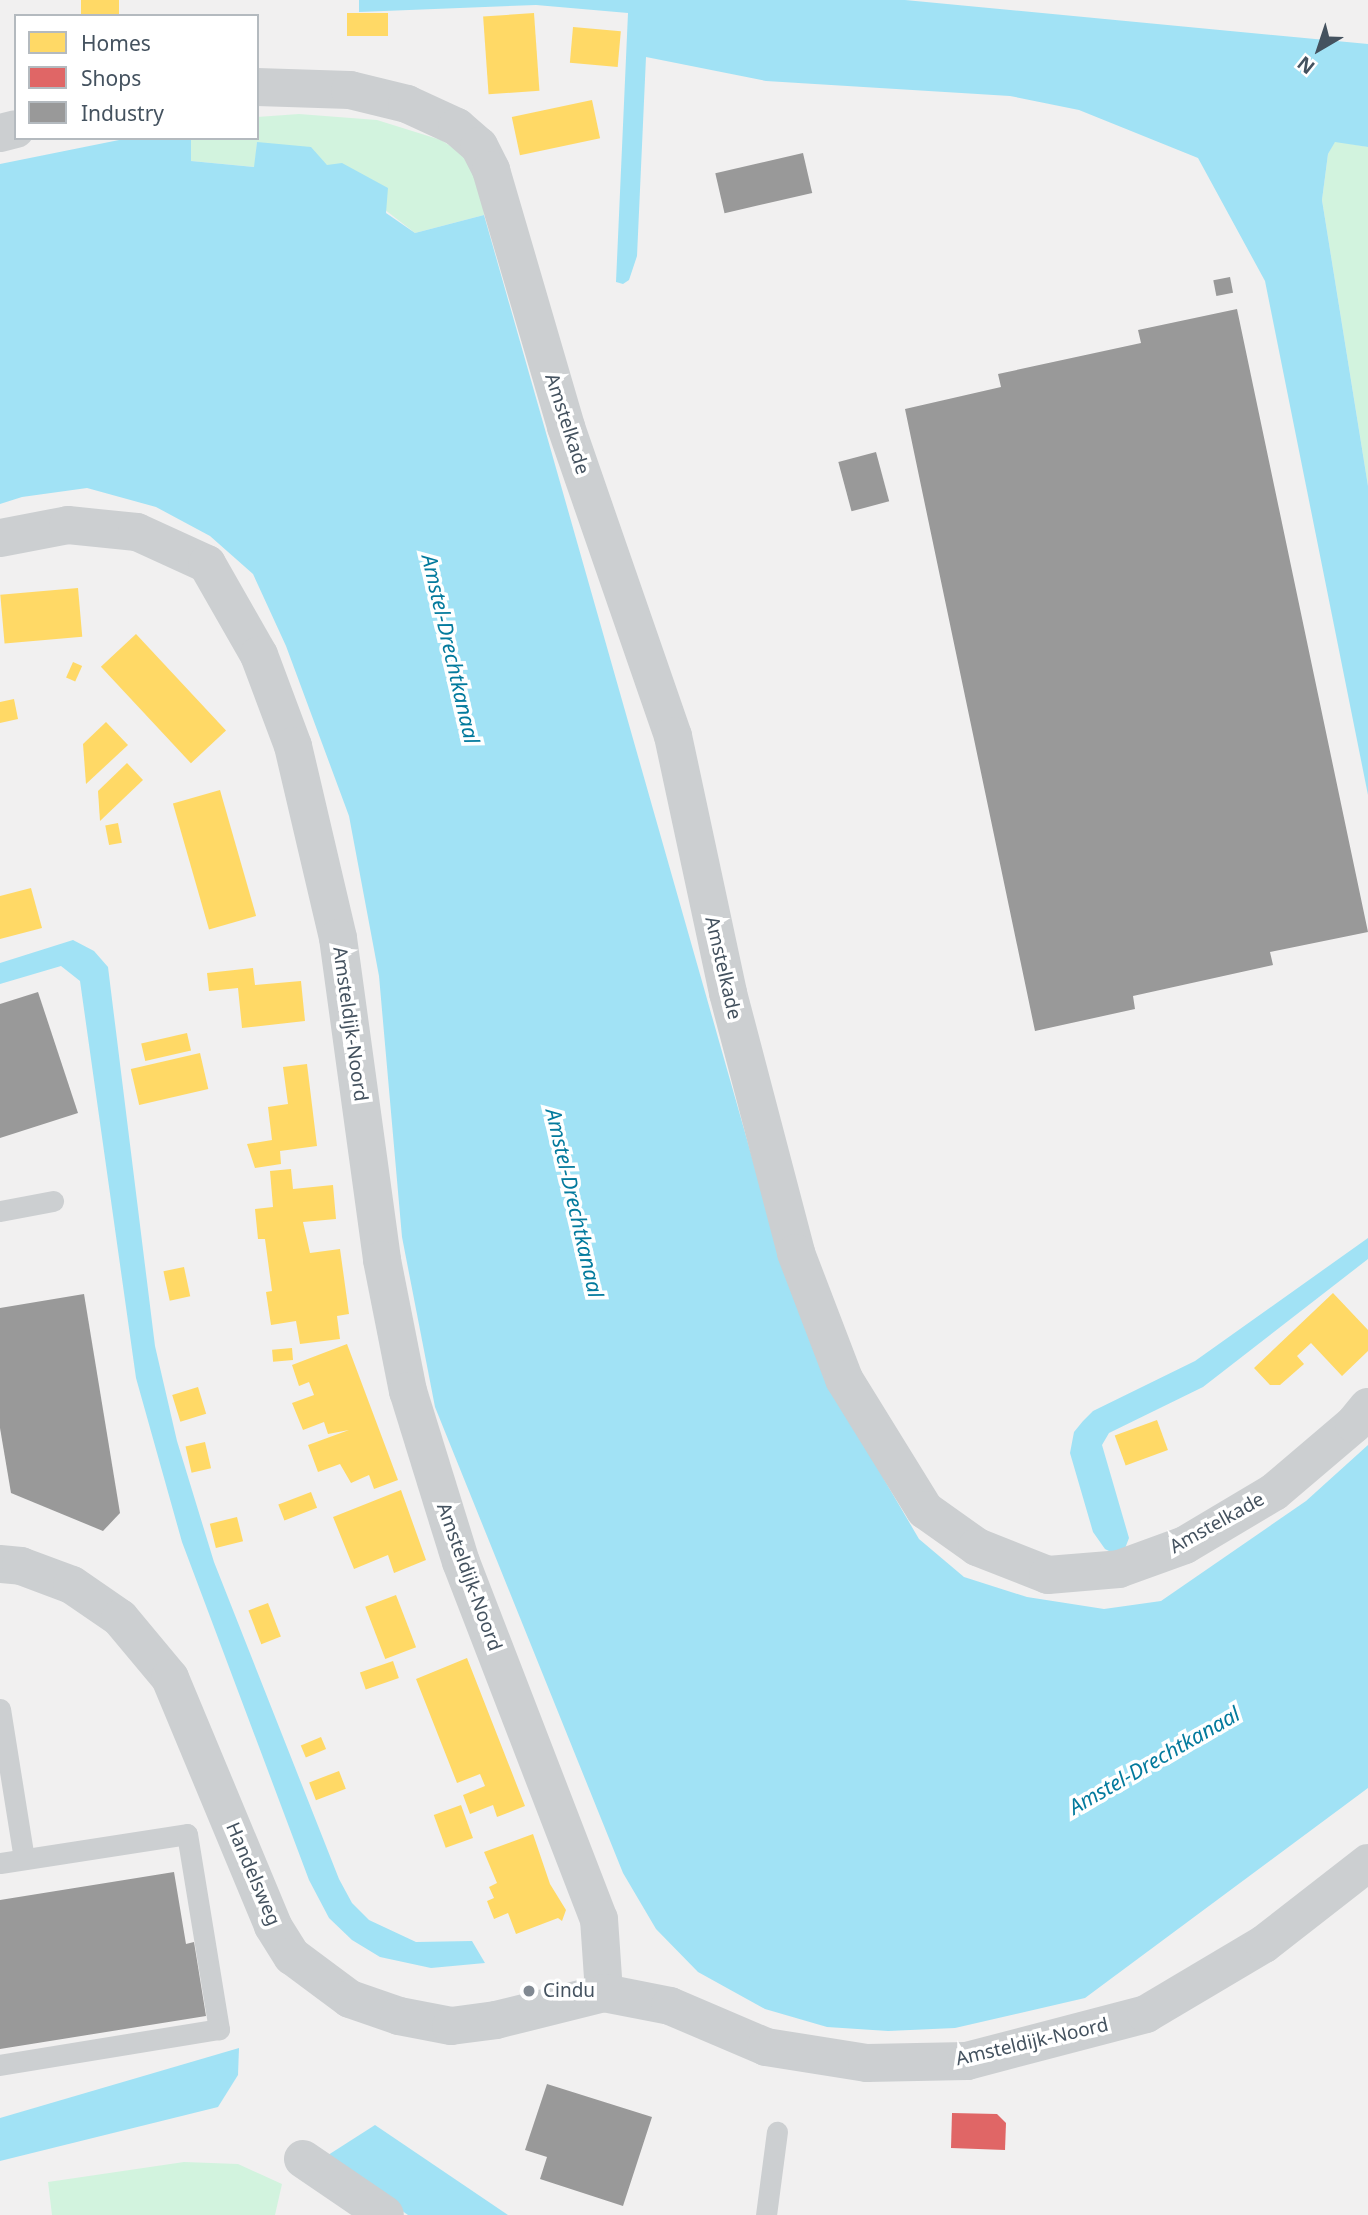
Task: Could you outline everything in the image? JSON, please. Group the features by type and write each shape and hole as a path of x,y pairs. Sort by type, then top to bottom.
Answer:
{"street":[{"name":"Amstelkade","path":"259,87 350,90 407,104 457,127 479,146 492,170 566,427 673,736 728,993 796,1253 844,1379 925,1510 977,1547 1048,1575 1119,1569 1185,1545 1274,1492 1354,1424 1368,1407"},
{"name":"Amsteldijk-Noord","path":"0,538 68,526 137,532 206,565 259,655 293,746 338,938 382,1260 408,1391 461,1562 599,1919 604,1993 670,2006 765,2047 867,2063 967,2061 1146,2014 1264,1944 1368,1863"},
{"name":"Handelsweg","path":"0,1564 21,1566 72,1585 120,1618 170,1678 273,1926 292,1956 324,1981 350,1999 387,2012 451,2026 496,2020 604,1993"},
{"path":"303,2158 384,2215"}],"lane":[{"path":"0,1211 53,1201"},
{"path":"0,1709 24,1859"},
{"path":"0,1864 187,1834 219,2029 0,2065"},
{"path":"766,2215 777,2132"}],"green space":[{"path":"299,114 377,120 441,140 480,165 484,215 415,233 327,165 257,142 255,167 191,161 191,140 259,140 259,117"},
{"path":"1335,141 1368,147 1368,486 1322,200 1328,154"},
{"path":"184,2162 238,2164 282,2184 275,2215 52,2215 48,2182"}],"water":[{"path":"359,0 905,0 1368,44 1368,147 1335,142 1328,154 1322,200 1368,486 1368,795 1265,281 1198,158 1079,110 1010,96 766,81 646,57 637,256 629,280 623,284 616,282 628,13 536,5 359,12"},
{"name":"Amstel-Drechtkanaal","path":"119,140 191,140 191,161 254,167 257,142 311,147 327,165 342,163 388,188 386,213 415,233 484,215 779,1252 885,1481 919,1539 964,1577 1027,1597 1104,1609 1161,1601 1306,1501 1368,1445 1368,1788 1085,1998 955,2028 888,2031 827,2027 765,2009 698,1972 656,1929 623,1873 435,1407 402,1237 379,976 349,816 286,646 253,574 210,536 156,507 87,488 22,497 0,504 0,164"},
{"path":"73,940 94,951 108,967 155,1346 177,1441 214,1562 339,1879 352,1903 369,1920 416,1942 472,1941 485,1963 431,1968 380,1957 352,1940 329,1918 309,1880 182,1542 136,1378 80,981 61,966 0,984 0,963"},
{"path":"1368,1238 1368,1259 1203,1387 1109,1433 1102,1445 1129,1538 1124,1551 1115,1554 1105,1549 1093,1532 1070,1453 1074,1432 1083,1421 1093,1411 1195,1361"},
{"path":"239,2048 238,2075 218,2107 0,2161 0,2118"},
{"path":"375,2125 508,2215 408,2215 325,2157"}],"building: Homes":[{"path":"81,0 119,0 119,14 81,14"},
{"path":"347,13 388,13 388,36 347,36"},
{"path":"534,13 539,91 489,94 483,17"},
{"path":"573,27 621,31 618,67 570,63"},
{"path":"592,100 600,138 520,155 512,117"},
{"path":"78,588 82,637 5,644 0,595"},
{"path":"136,634 226,731 191,763 101,667"},
{"path":"73,662 82,666 75,682 66,678"},
{"path":"14,699 18,719 0,723 0,702"},
{"path":"106,722 128,745 86,784 83,744"},
{"path":"127,763 143,780 100,821 98,791"},
{"path":"220,790 256,916 209,929 173,804"},
{"path":"118,823 122,843 109,845 105,825"},
{"path":"31,888 42,928 0,939 0,896"},
{"path":"253,968 255,985 301,981 305,1021 242,1028 238,988 209,991 207,973"},
{"path":"187,1033 191,1051 145,1061 141,1044"},
{"path":"200,1053 208,1089 139,1105 131,1069"},
{"path":"307,1064 317,1146 280,1151 281,1164 255,1168 247,1144 272,1140 268,1107 288,1104 283,1067"},
{"path":"291,1169 293,1189 333,1185 336,1219 303,1222 310,1253 340,1249 349,1314 337,1316 340,1339 300,1344 296,1321 271,1325 266,1292 272,1291 265,1239 258,1239 255,1209 273,1207 270,1171"},
{"path":"184,1267 190,1296 170,1301 163,1271"},
{"path":"1333,1293 1368,1330 1368,1351 1342,1376 1311,1343 1297,1356 1304,1364 1280,1385 1270,1385 1254,1368"},
{"path":"347,1344 398,1480 374,1489 369,1475 351,1483 340,1464 318,1472 308,1445 349,1430 328,1434 324,1422 303,1430 292,1403 314,1395 309,1382 299,1386 292,1365"},
{"path":"292,1348 293,1360 273,1362 272,1350"},
{"path":"198,1387 206,1414 180,1422 172,1395"},
{"path":"1157,1420 1168,1450 1126,1465 1115,1435"},
{"path":"205,1442 211,1468 192,1473 186,1446"},
{"path":"401,1490 426,1560 394,1573 388,1555 354,1569 333,1517"},
{"path":"311,1492 317,1508 284,1520 278,1505"},
{"path":"237,1517 243,1541 216,1548 210,1524"},
{"path":"396,1595 416,1647 385,1659 365,1607"},
{"path":"268,1603 281,1637 261,1644 248,1611"},
{"path":"467,1658 525,1806 497,1817 493,1805 470,1814 463,1795 485,1786 480,1774 457,1783 416,1679"},
{"path":"393,1661 399,1678 366,1689 360,1672"},
{"path":"321,1737 326,1749 306,1758 301,1746"},
{"path":"339,1771 346,1789 316,1800 309,1782"},
{"path":"461,1805 473,1838 446,1848 434,1815"},
{"path":"533,1834 550,1884 566,1910 562,1921 558,1918 516,1934 508,1913 494,1919 487,1901 494,1898 489,1887 497,1883 484,1852"}],"building: Shops":[{"path":"952,2113 997,2114 1006,2123 1005,2150 951,2148"}],"building: Industry":[{"path":"803,153 812,193 725,213 715,173"},
{"path":"1230,277 1233,293 1216,296 1213,280"},
{"path":"1237,309 1368,932 1270,952 1273,965 1133,996 1135,1009 1035,1031 905,409 1001,387 998,374 1141,343 1138,330"},
{"path":"876,452 889,501 852,511 838,462"},
{"path":"38,992 78,1113 0,1138 0,1004"},
{"path":"84,1294 120,1513 103,1531 11,1493 0,1428 0,1308"},
{"path":"174,1872 186,1944 194,1942 206,2016 0,2049 0,1900"},
{"path":"547,2084 652,2117 623,2206 540,2179 547,2157 525,2150"}],"place":[{"name":"Cindu","path":"529,1991"}]}
